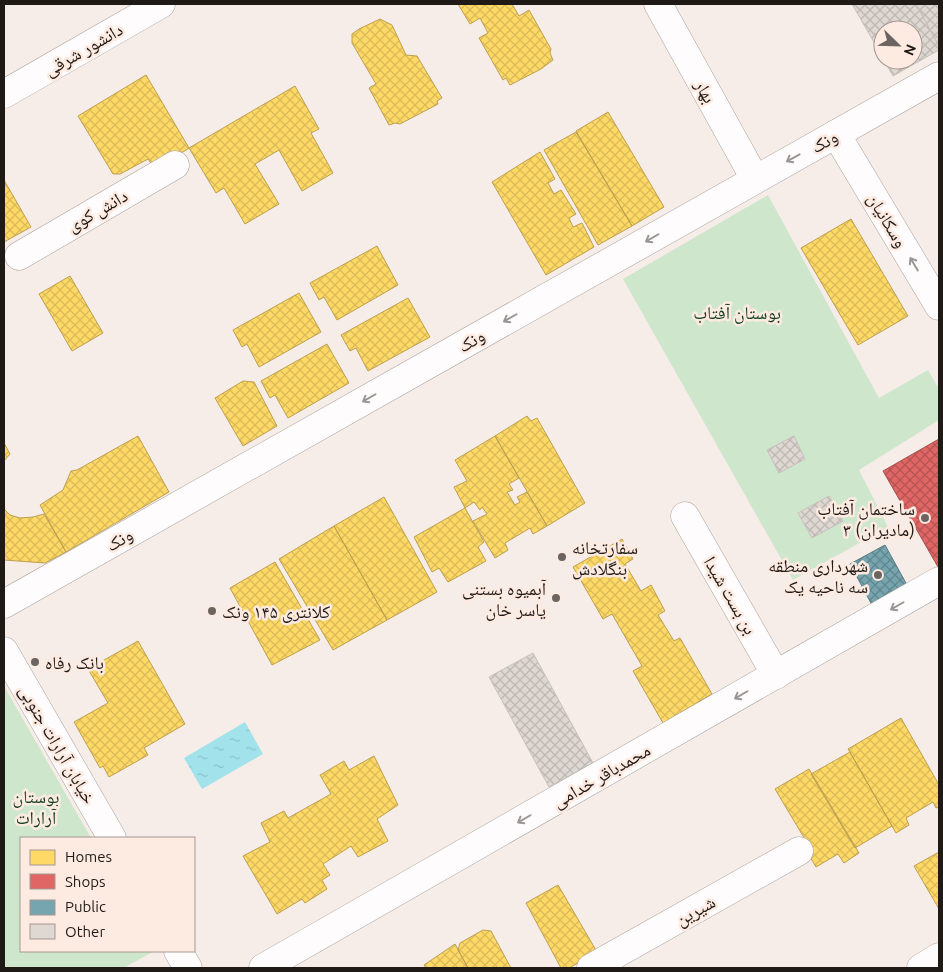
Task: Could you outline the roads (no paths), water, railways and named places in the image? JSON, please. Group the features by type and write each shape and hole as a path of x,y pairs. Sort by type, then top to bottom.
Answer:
{"main road":[{"name":"دانشور شرقی","path":"4,94 161,4"},
{"name":"بهار","path":"658,4 755,179"},
{"name":"ونک","path":"4,604 939,76"},
{"name":"وسکانیان","path":"836,134 939,306"},
{"name":"دانش کوی","path":"19,256 175,164"},
{"name":"بن بست شیدا","path":"685,516 776,675"},
{"name":"محمدباقر خدامی","path":"298,968 859,638 939,581"},
{"name":"محمدباقر خدامی","path":"263,968 776,675 939,603"},
{"name":"خیابان آرارات جنوبی","path":"4,650 111,837"},
{"name":"شیرین","path":"591,968 799,851"},
{"path":"179,952 188,968"},
{"path":"920,968 939,957"}],"water":[{"path":"245,722 263,754 202,789 184,758"}],"place":[{"name":"ساختمان آفتاب ۳ (مادیران)","path":"925,518"},
{"name":"سفارتخانه بنگلادش","path":"562,557"},
{"name":"شهرداری منطقه سه ناحیه یک","path":"878,575"},
{"name":"آبمیوه بستنی یاسر خان","path":"556,598"},
{"name":"کلانتری ۱۴۵ ونک","path":"212,611"},
{"name":"بانک رفاه","path":"35,662"}],"park label":[{"name":"بوستان آفتاب","path":"737,312"},
{"name":"بوستان آرارات","path":"36,806"}]}
